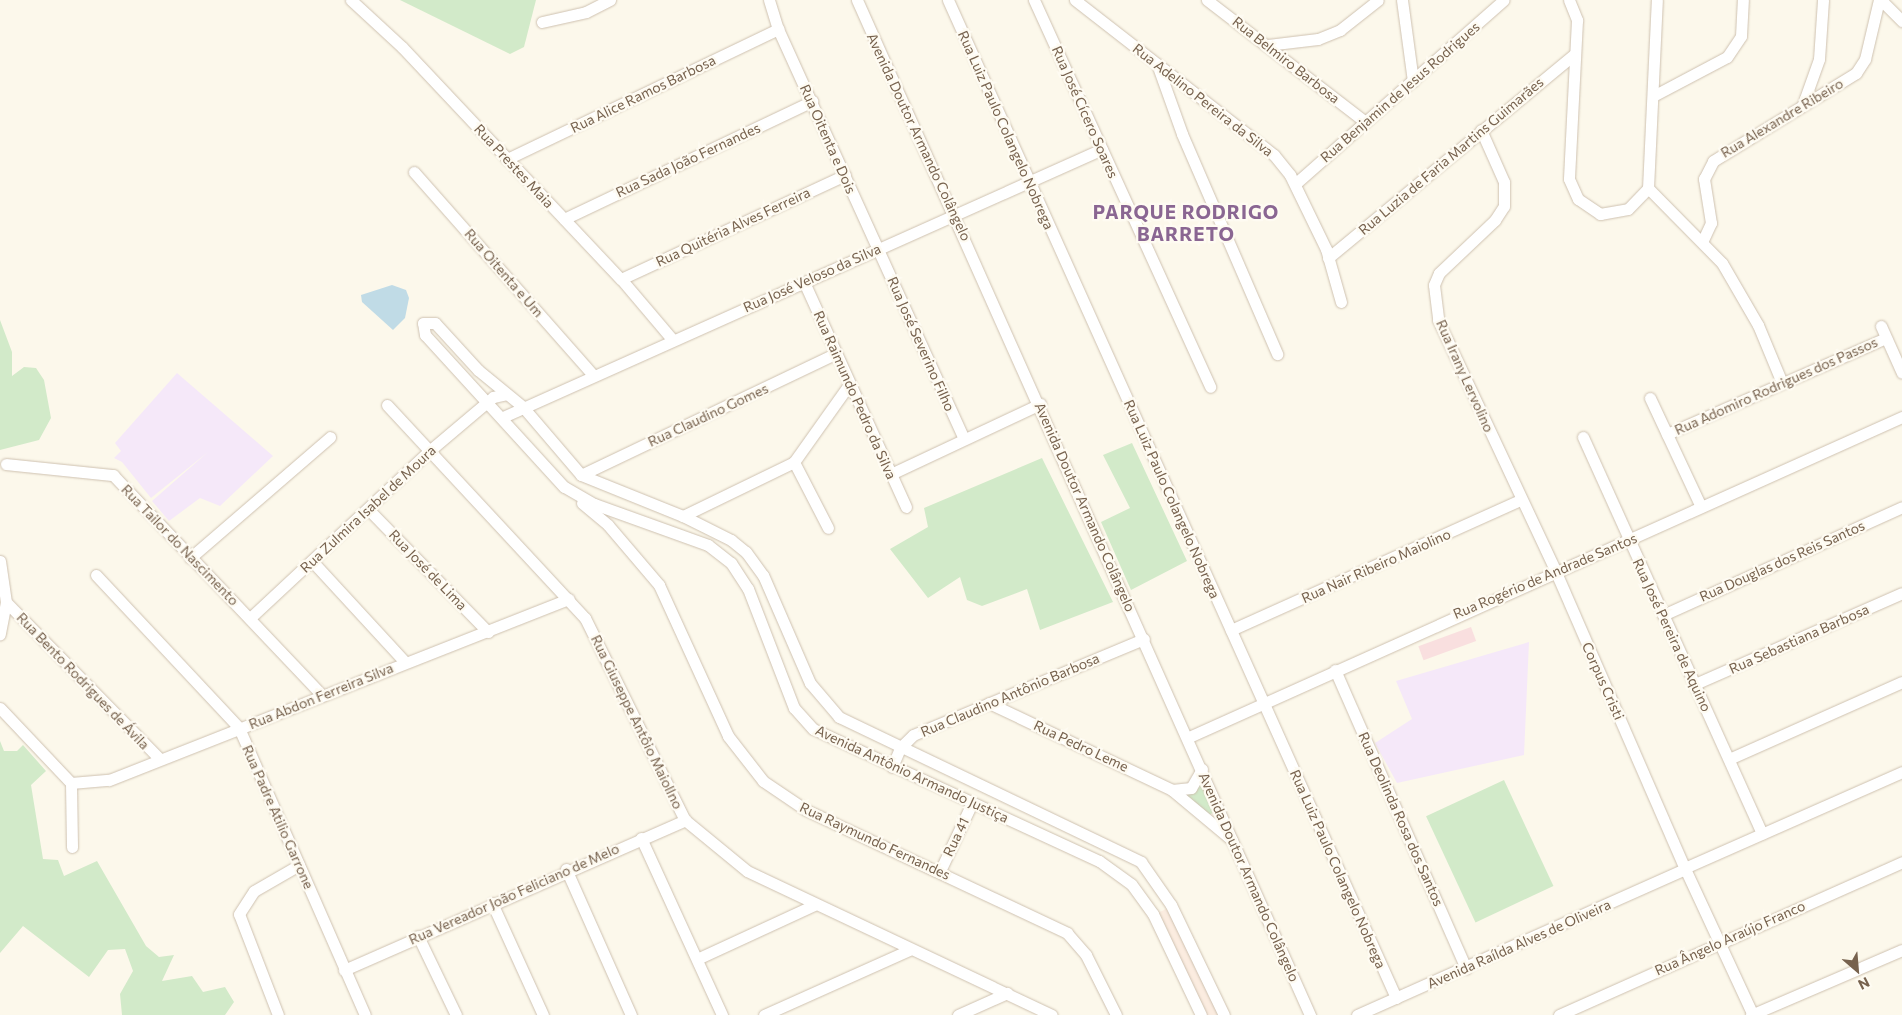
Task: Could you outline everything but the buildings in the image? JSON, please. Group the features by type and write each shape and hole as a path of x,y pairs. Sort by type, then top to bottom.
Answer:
{"street":[{"name":"Rua Prestes Maia","path":"351,0 621,278 671,338"},
{"path":"542,22 586,12 610,0"},
{"path":"769,0 778,29"},
{"name":"Avenida Doutor Armando Colângelo","path":"857,0 956,214 1144,640 1189,737 1310,1015"},
{"name":"Rua Luiz Paulo Colangelo Nobrega","path":"948,0 1396,998"},
{"name":"Rua José Cícero Soares","path":"1034,0 1210,387"},
{"name":"Rua Adelino Pereira da Silva","path":"1075,0 1274,155 1295,184 1328,258 1340,302"},
{"name":"Rua Belmiro Barbosa","path":"1207,0 1268,45 1364,121"},
{"path":"1268,45 1318,39 1340,30 1378,0"},
{"path":"1402,0 1413,81"},
{"name":"Rua Benjamin de Jesus Rodrigues","path":"1295,184 1364,121 1413,81 1504,0"},
{"path":"1569,0 1577,20 1568,161 1572,190 1586,208 1600,214 1628,209 1648,188 1655,95 1657,0"},
{"path":"1655,95 1727,57 1741,36 1743,0"},
{"path":"1803,104 1819,59 1823,0"},
{"path":"1880,0 1902,21"},
{"name":"Rua Alexandre Ribeiro","path":"1703,240 1711,223 1704,179 1713,161 1862,66 1880,0"},
{"name":"Rua Alice Ramos Barbosa","path":"507,159 778,29"},
{"name":"Rua Oitenta e Dois","path":"778,29 878,249"},
{"name":"Rua Luzia de Faria Martins Guimarães","path":"1328,258 1575,54"},
{"path":"1157,64 1182,134 1277,354"},
{"name":"Rua Sada João Fernandes","path":"564,219 812,101"},
{"name":"Rua Irany Lervolino","path":"1481,130 1504,182 1504,206 1495,220 1439,273 1434,285 1435,306 1520,500"},
{"name":"Rua José Veloso da Silva","path":"503,417 671,338 804,282 1102,149"},
{"name":"Rua Oitenta e Um","path":"414,172 593,375"},
{"name":"Rua Quitéria Alves Ferreira","path":"621,278 845,175"},
{"path":"1648,188 1703,240 1749,307 1782,383"},
{"name":"Rua José Severino Filho","path":"878,249 964,439"},
{"name":"Rua Raimundo Pedro da Silva","path":"804,282 848,386 906,507"},
{"name":"Avenida Antônio Armando Justiça","path":"507,394 435,323 426,321 422,332 503,417 564,487 614,512 675,530 708,545 731,563 748,589 788,696 802,720 823,735 1099,861 1131,884 1153,914 1200,1015"},
{"path":"1881,326 1902,373"},
{"name":"Rua Adomiro Rodrigues dos Passos","path":"1667,434 1886,338"},
{"name":"Rua Claudino Gomes","path":"582,475 835,354"},
{"path":"683,516 794,462 848,386"},
{"path":"490,404 497,394 507,394 523,406"},
{"path":"1650,398 1701,507"},
{"name":"Rua Zulmira Isabel de Moura","path":"250,618 428,452 490,404"},
{"path":"891,474 1040,404"},
{"name":"Rua Giuseppe Antôio Maiollno","path":"387,406 428,452 569,599 601,643 685,820 747,870 814,905 1052,1015"},
{"name":"Avenida Antônio Armando Justiça","path":"523,406 582,475 619,493 683,516 731,540 756,564 804,672 824,702 849,724 992,788 1141,862 1171,905 1224,1015"},
{"name":"Rua Rogério de Andrade Santos","path":"1189,737 1555,570 1628,541 1902,417"},
{"path":"190,558 330,437"},
{"name":"Rua José Pereira de Aquino","path":"1583,437 1628,541 1762,834"},
{"path":"794,462 828,528"},
{"name":"Rua Tailor do Nascimento","path":"2,463 113,475 190,558 322,694"},
{"name":"Rua Raymundo Fernandes","path":"564,487 608,525 645,566 671,604 721,720 746,764 806,810 940,871 1067,933 1086,955 1116,1015"},
{"path":"608,525 619,493"},
{"name":"Corpus Cristi","path":"1520,500 1555,570 1685,868 1752,1015"},
{"name":"Rua Nair Ribeiro Maiolino","path":"1231,630 1520,500"},
{"name":"Rua Douglas dos Reis Santos","path":"1663,615 1902,507"},
{"name":"Rua José de Lima","path":"368,509 488,632"},
{"path":"0,561 6,602 0,634"},
{"path":"312,561 405,662"},
{"name":"Rua Padre Atilio Garrone","path":"96,575 239,728 365,1015"},
{"name":"Rua Sebastiana Barbosa","path":"1695,684 1902,594"},
{"name":"Rua Abdon Ferreira Silva","path":"71,783 97,783 569,599"},
{"name":"Rua Bento Rodrigues de Ávila","path":"6,602 160,759"},
{"name":"Rua Claudino Antônio Barbosa","path":"892,767 900,748 913,735 1144,640"},
{"name":"Rua Deolinda Rosa dos Santos","path":"1335,670 1466,968"},
{"path":"1729,759 1902,682"},
{"name":"Rua Pedro Leme","path":"990,703 1172,790 1235,843"},
{"path":"0,708 71,783 72,847"},
{"path":"1172,790 1191,788 1202,769"},
{"name":"Avenida Raílda Alves de Oliveira","path":"1357,1015 1902,772"},
{"path":"984,808 992,788"},
{"name":"Rua 41","path":"940,871 972,803"},
{"name":"Rua Vereador João Feliciano de Melo","path":"344,970 566,869 685,820"},
{"path":"641,838 722,1015"},
{"name":"Rua Ângelo Araújo Franco","path":"1559,1015 1902,862"},
{"path":"278,1015 239,914 254,890 299,865"},
{"path":"566,869 631,1015"},
{"path":"492,903 543,1015"},
{"path":"697,958 814,905"},
{"path":"418,936 456,1015"},
{"path":"764,1015 909,950"},
{"path":"1752,1015 1902,950"},
{"path":"958,1015 1007,993"}],"shaded area":[{"path":"177,373 273,456 220,506 200,498 169,521 152,501 208,452 151,498 122,462 114,458 121,451 115,443"},
{"path":"1471,627 1476,641 1424,660 1418,646"},
{"path":"1529,642 1524,755 1397,783 1375,743 1412,719 1396,681"},
{"path":"1168,908 1220,1015 1206,1015 1156,914"}],"green space":[{"path":"400,0 536,0 524,47 510,54"},
{"path":"0,320 12,352 12,376 24,367 36,368 44,380 51,418 39,440 0,450"},
{"path":"1132,443 1187,561 1131,590 1101,522 1130,508 1103,455"},
{"path":"1042,458 1113,602 1040,630 1027,589 982,606 967,600 960,577 928,598 890,549 928,527 924,508"},
{"path":"0,741 4,751 17,751 23,745 46,771 31,785 43,859 58,860 64,876 97,861 146,946 159,957 174,955 162,981 192,976 203,992 225,987 234,1002 225,1015 122,1015 120,994 133,971 125,949 108,950 89,977 23,926 0,953"},
{"path":"1202,778 1218,810 1209,815 1184,794"},
{"path":"1504,780 1553,886 1476,922 1426,816"}],"water":[{"path":"392,285 406,290 409,298 405,318 393,330 362,302 361,295"}],"district":[{"name":"PARQUE RODRIGO BARRETO","path":"1186,223"}]}
